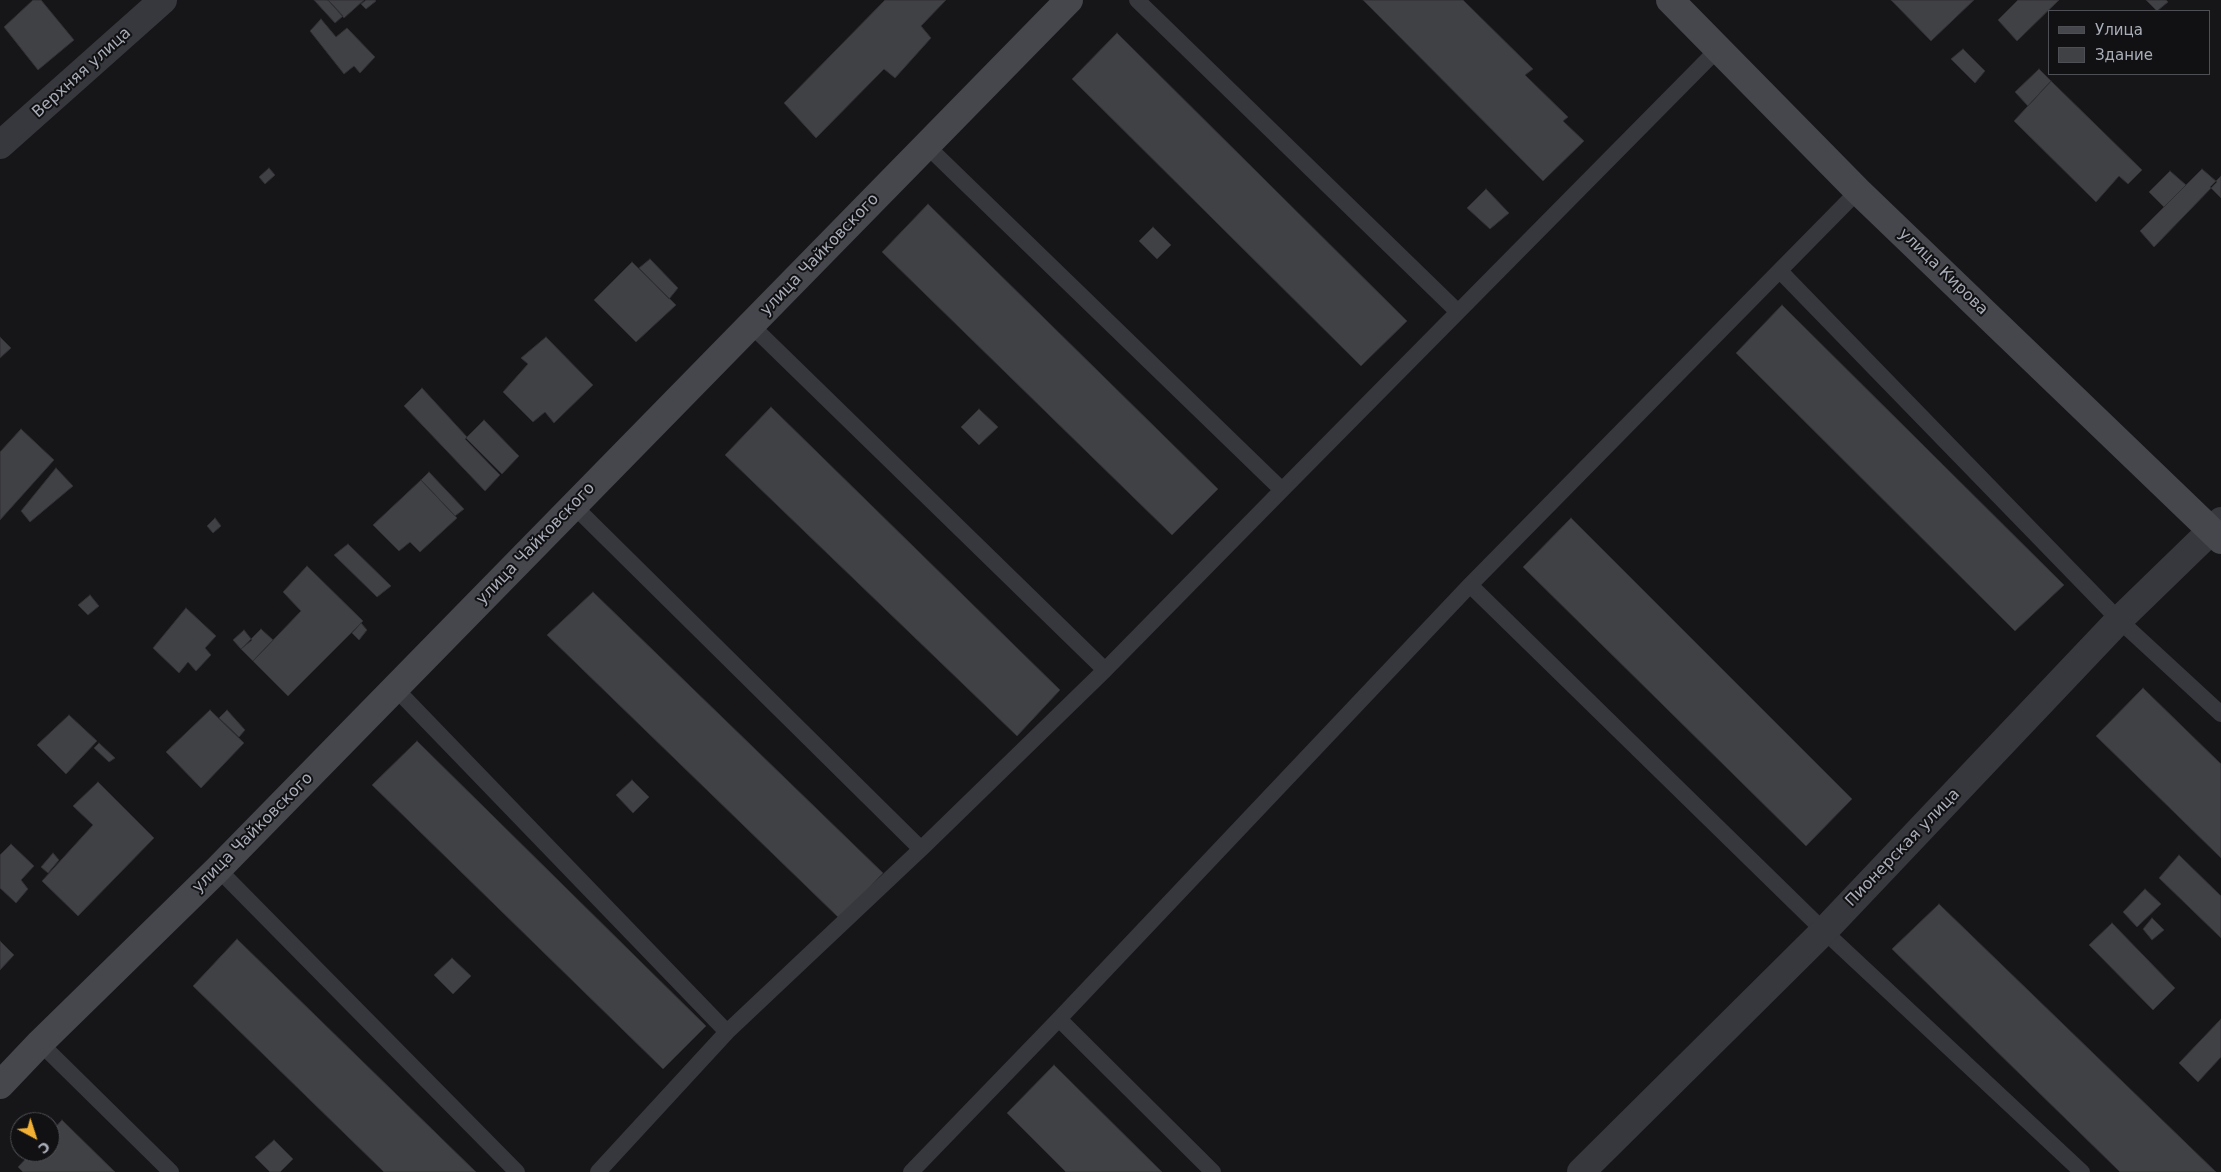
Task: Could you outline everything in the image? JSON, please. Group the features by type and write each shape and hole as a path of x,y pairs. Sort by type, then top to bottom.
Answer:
{"main road":[{"name":"улица Чайковского","path":"0,1085 40,1043 218,869 1070,0"},
{"name":"улица Кирова","path":"1670,0 1858,191 2218,530"}],"street":[{"name":"Верхняя улица","path":"0,145 163,0"},
{"name":"Пионерская улица","path":"1582,1172 1824,931 2119,620 2218,530"}],"lane":[{"path":"1138,0 1458,312"},
{"path":"598,1172 727,1032 921,849 1105,670 1718,49"},
{"path":"927,146 1282,490"},
{"path":"911,1172 1059,1019 1470,585 1858,191"},
{"path":"1780,272 2119,620 2221,714"},
{"path":"751,325 1105,670"},
{"path":"574,506 921,849"},
{"path":"1470,585 1824,931 2082,1172"},
{"path":"395,688 727,1032"},
{"path":"218,869 517,1172"},
{"path":"1059,1019 1213,1172"},
{"path":"40,1043 171,1172"}],"building":[{"path":"33,0 41,0 74,40 38,70 4,27"},
{"path":"314,0 328,0 343,16 335,23"},
{"path":"328,0 364,0 344,18"},
{"path":"366,0 376,1 366,9 361,4"},
{"path":"885,0 946,0 921,26 931,38 895,78 884,69 816,138 784,103"},
{"path":"1363,0 1463,0 1533,69 1525,75 1568,117 1563,121 1584,141 1543,181"},
{"path":"1891,0 1974,0 1931,41"},
{"path":"2018,0 2059,0 2017,41 1998,20"},
{"path":"2146,0 2166,0 2168,2 2158,10"},
{"path":"321,19 336,37 347,28 375,57 360,73 354,66 344,74 310,31"},
{"path":"1117,33 1407,321 1361,366 1072,79"},
{"path":"1963,49 1985,71 1975,83 1951,59"},
{"path":"2039,69 2051,81 2028,106 2015,92"},
{"path":"2051,81 2142,170 2128,184 2119,176 2096,202 2014,121"},
{"path":"269,168 275,175 265,184 259,177"},
{"path":"2202,169 2217,182 2154,247 2140,231"},
{"path":"2170,171 2186,185 2164,207 2149,192"},
{"path":"2221,176 2221,198 2210,187"},
{"path":"1486,189 1509,213 1490,229 1467,208"},
{"path":"928,204 1218,489 1172,535 882,252"},
{"path":"1153,227 1171,245 1157,259 1139,241"},
{"path":"650,259 678,288 669,299 639,268"},
{"path":"632,262 676,305 636,342 594,300"},
{"path":"1782,305 2064,585 2015,631 1736,353"},
{"path":"0,337 11,348 0,358"},
{"path":"546,337 593,385 554,423 545,412 533,422 503,392 528,364 521,358"},
{"path":"422,388 467,437 465,439 500,475 485,491 404,406"},
{"path":"771,407 1060,690 1017,736 725,455"},
{"path":"979,409 998,427 979,445 961,427"},
{"path":"484,420 519,456 502,474 466,438"},
{"path":"21,429 54,460 0,520 0,452"},
{"path":"56,468 73,486 30,522 21,511"},
{"path":"429,472 464,509 455,516 421,480"},
{"path":"421,480 457,518 420,552 410,542 399,551 373,525"},
{"path":"215,518 221,526 213,533 207,526"},
{"path":"1571,518 1852,799 1806,846 1523,567"},
{"path":"348,544 391,586 377,597 334,555"},
{"path":"307,566 363,621 288,696 253,661 301,611 283,592"},
{"path":"593,592 883,873 840,919 547,635"},
{"path":"90,595 99,606 88,615 78,605"},
{"path":"186,608 216,636 205,648 211,655 196,671 188,662 179,673 153,648"},
{"path":"361,623 367,630 359,640 352,633"},
{"path":"261,629 273,640 253,661 241,649"},
{"path":"244,630 252,640 241,649 233,640"},
{"path":"2143,688 2221,764 2221,858 2096,736"},
{"path":"210,710 244,743 201,788 166,752"},
{"path":"227,710 245,730 239,737 219,718"},
{"path":"69,715 97,741 66,774 37,745"},
{"path":"417,741 706,1026 663,1069 372,785"},
{"path":"99,743 115,758 109,762 94,748"},
{"path":"632,780 649,797 633,813 616,795"},
{"path":"98,782 154,838 78,916 42,881 93,825 73,806"},
{"path":"11,844 34,866 21,880 28,889 16,903 0,888 0,855"},
{"path":"53,853 59,860 48,873 41,867"},
{"path":"2179,855 2221,896 2221,938 2159,878"},
{"path":"2145,889 2161,904 2137,927 2123,912"},
{"path":"1939,904 2216,1172 2120,1172 1892,949"},
{"path":"2152,918 2164,930 2152,940 2143,929"},
{"path":"2112,923 2175,988 2153,1010 2089,945"},
{"path":"237,939 476,1172 384,1172 193,986"},
{"path":"0,941 14,955 0,970"},
{"path":"452,958 471,976 453,994 434,975"},
{"path":"2221,1019 2221,1057 2198,1082 2179,1063"},
{"path":"1054,1065 1162,1172 1066,1172 1007,1113"},
{"path":"62,1120 115,1172 23,1172 18,1167 23,1162 60,1162 60,1122"},
{"path":"274,1140 293,1159 280,1172 270,1172 255,1157"}]}
